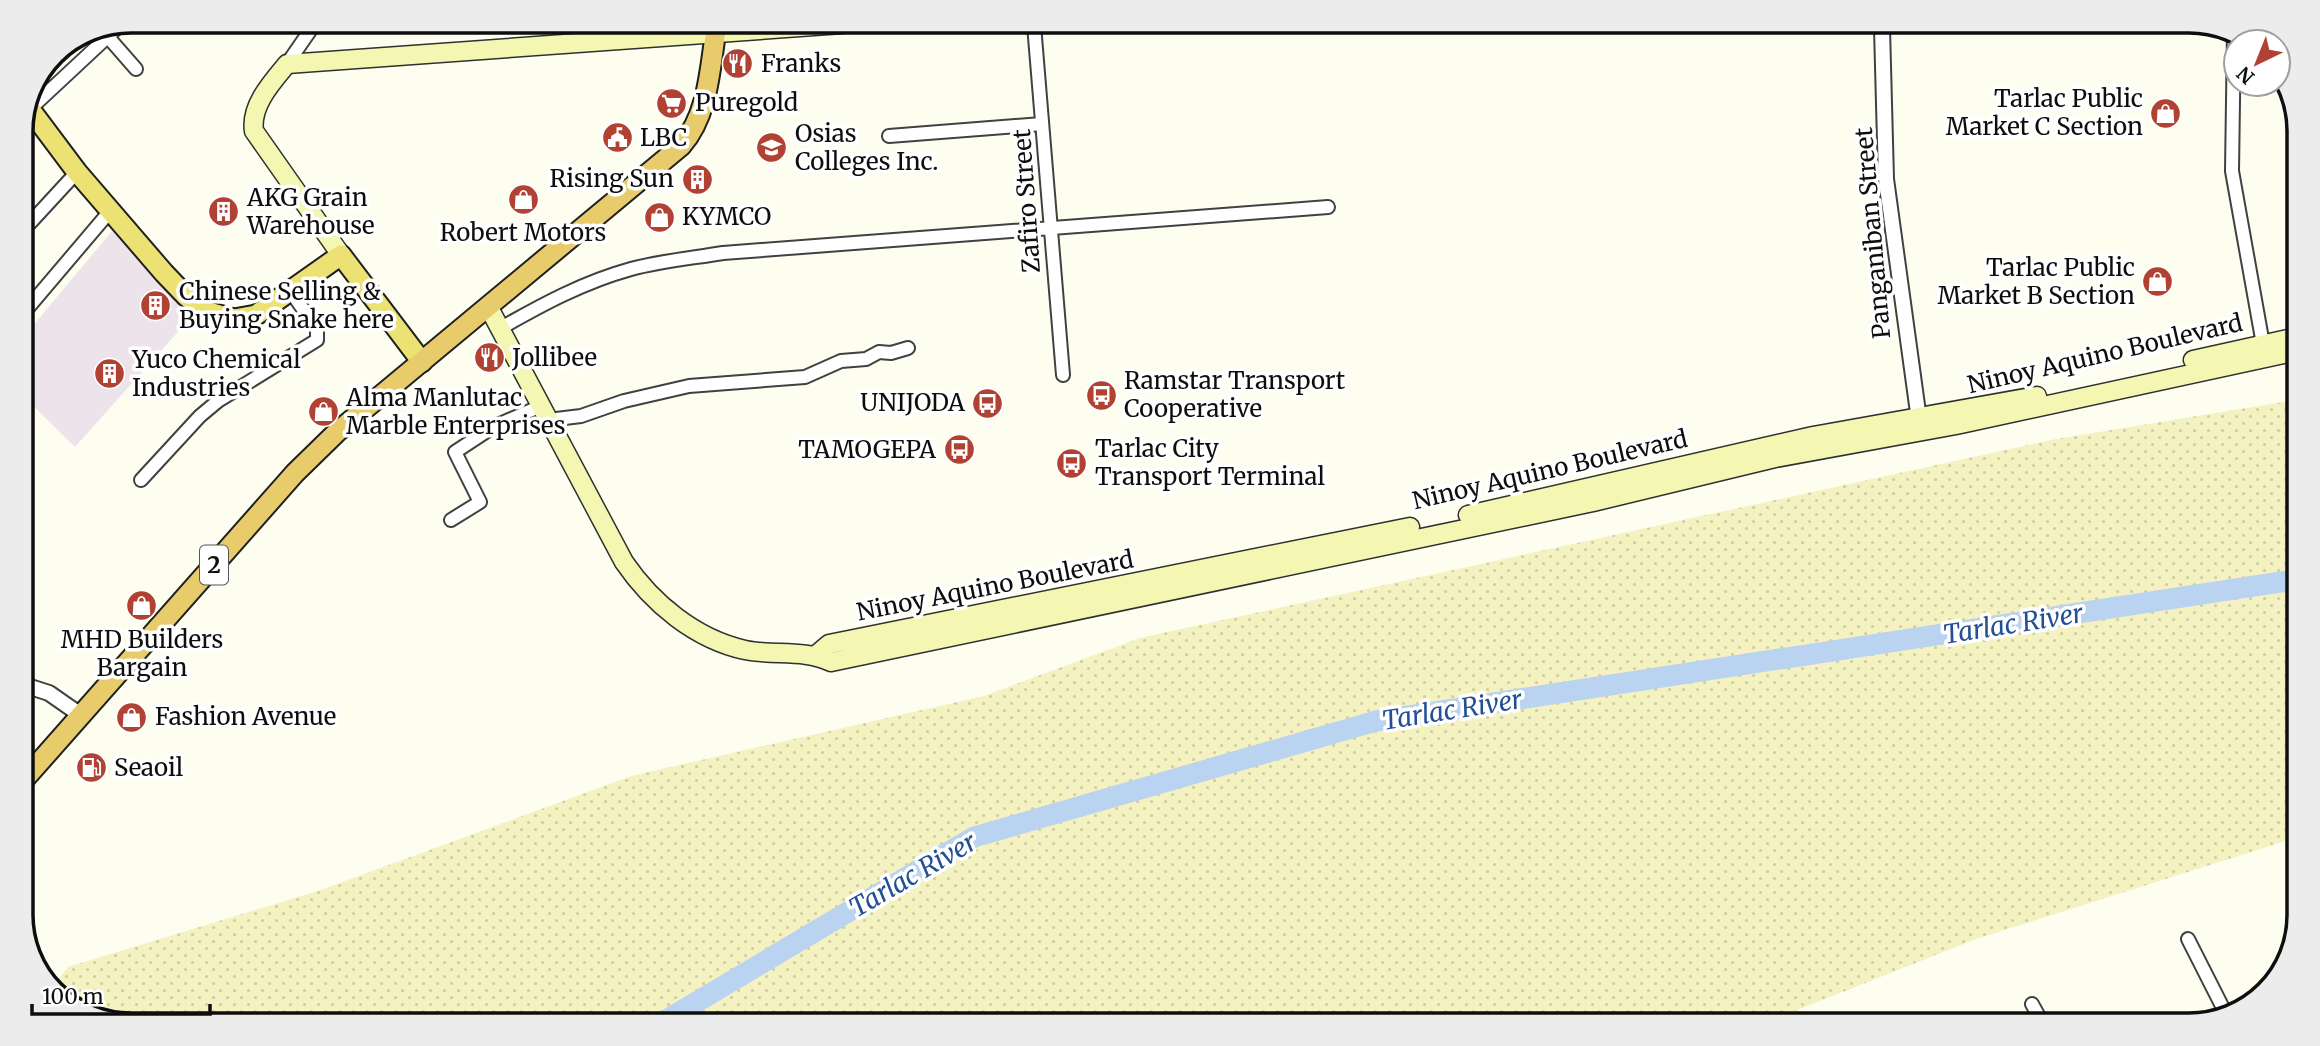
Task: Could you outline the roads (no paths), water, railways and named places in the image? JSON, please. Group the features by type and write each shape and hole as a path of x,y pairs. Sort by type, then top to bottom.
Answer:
{"highway":[{"name":"2","path":"33,770 295,473 337,432 686,140 698,119 706,90 715,33"}],"main road":[{"path":"422,362 341,255 254,131 254,119 260,103 287,64 646,33"},
{"path":"35,116 78,173 164,273 186,296 208,312 246,318 256,316 341,255"},
{"name":"Ninoy Aquino Boulevard","path":"488,306 624,562 644,591 677,618 718,640 745,650 816,654 831,662 1593,502 1919,425 2264,350 2287,341"},
{"name":"Ninoy Aquino Boulevard","path":"2264,350 2287,351"}],"street":[{"path":"287,64 308,33"},
{"name":"Zafiro Street","path":"1035,33 1063,375"},
{"name":"Panganiban Street","path":"1882,33 1886,179 1919,425"},
{"path":"39,99 108,37 136,69"},
{"path":"2233,98 2232,171 2264,350"},
{"path":"889,136 1042,124"},
{"path":"33,220 78,173"},
{"path":"501,328 568,291 643,267 723,253 1050,226 1328,207"},
{"path":"33,302 111,211"},
{"path":"141,480 200,416 218,401 317,340 317,329 291,292"},
{"path":"451,520 480,502 455,452 494,428 545,413 581,416 624,401 689,386 805,377 841,361 866,359 879,352 891,353 908,348"},
{"path":"33,688 49,693 82,716"},
{"path":"2188,939 2222,1006"},
{"path":"2032,1004 2037,1013"}],"waterway":[{"name":"Tarlac River","path":"678,1013 974,837 1376,721 2287,581"}],"place":[{"name":"Franks","path":"738,64"},
{"name":"Puregold","path":"672,103"},
{"name":"Tarlac Public Market C Section","path":"2166,113"},
{"name":"LBC","path":"617,138"},
{"name":"Osias Colleges Inc.","path":"772,148"},
{"name":"Rising Sun","path":"697,179"},
{"name":"Robert Motors","path":"523,199"},
{"name":"AKG Grain Warehouse","path":"224,212"},
{"name":"KYMCO","path":"659,217"},
{"name":"Tarlac Public Market B Section","path":"2158,282"},
{"name":"Chinese Selling & Buying Snake here","path":"156,306"},
{"name":"Jollibee","path":"489,358"},
{"name":"Yuco Chemical Industries","path":"109,374"},
{"name":"Ramstar Transport Cooperative","path":"1101,395"},
{"name":"UNIJODA","path":"988,403"},
{"name":"Alma Manlutac Marble Enterprises","path":"323,412"},
{"name":"TAMOGEPA","path":"959,450"},
{"name":"Tarlac City Transport Terminal","path":"1072,463"},
{"name":"MHD Builders Bargain","path":"142,606"},
{"name":"Fashion Avenue","path":"132,717"},
{"name":"Seaoil","path":"91,768"}]}
